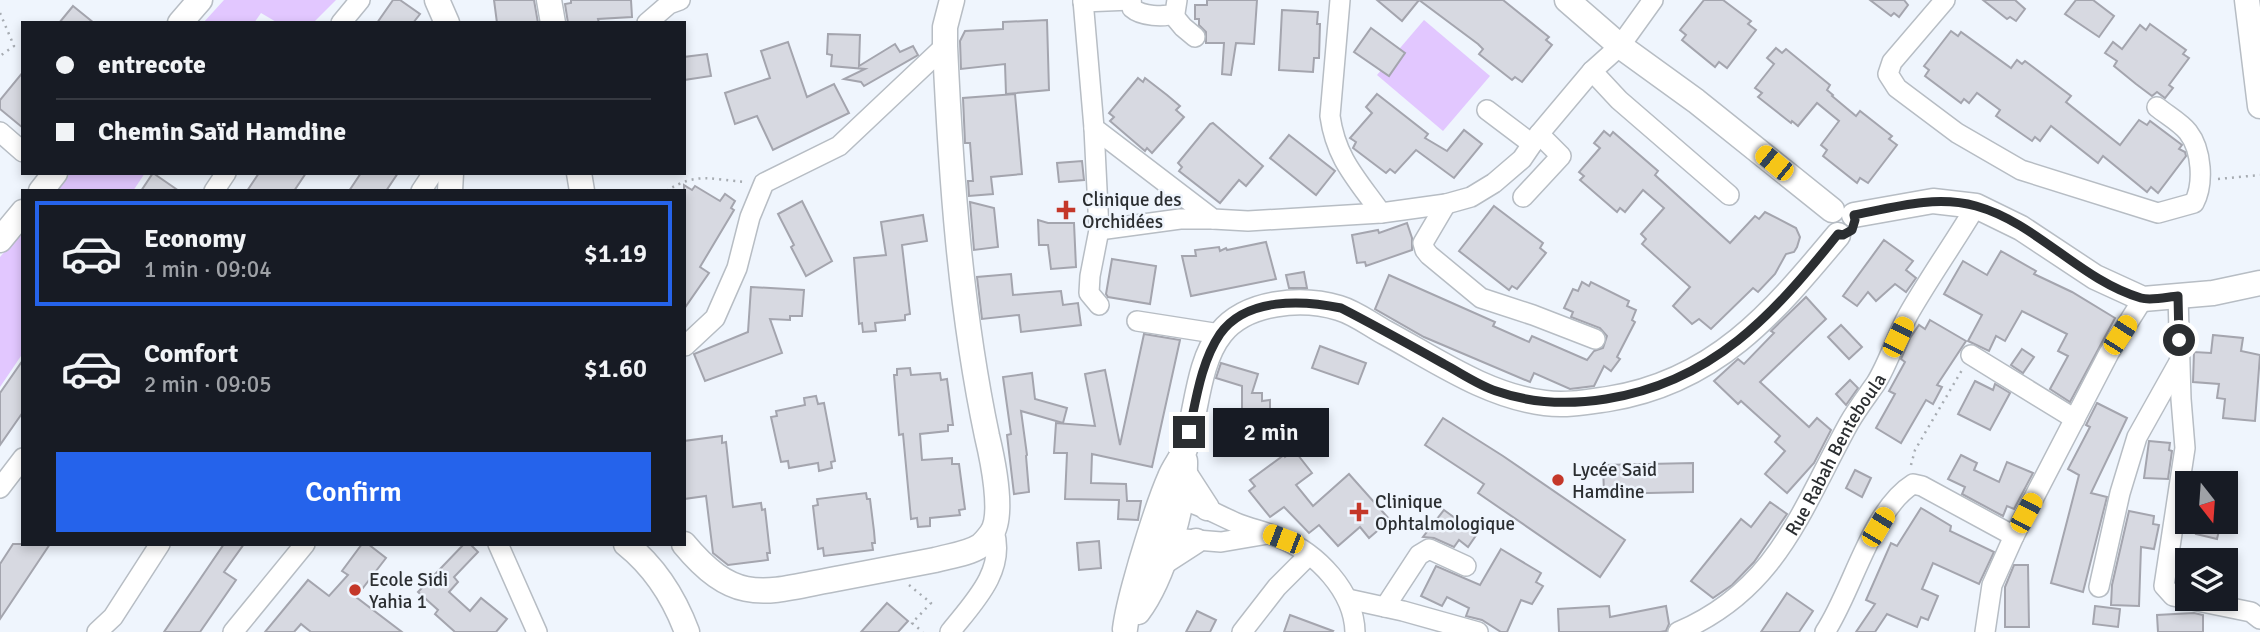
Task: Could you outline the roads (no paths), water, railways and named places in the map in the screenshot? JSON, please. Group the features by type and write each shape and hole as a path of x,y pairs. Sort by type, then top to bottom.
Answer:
{"main road":[{"path":"182,21 200,0"},
{"path":"437,0 446,21"},
{"path":"550,0 553,21"},
{"path":"686,546 709,571 738,589 764,592 960,554 980,546 994,531 997,500 995,473 972,351 958,246 945,46 945,27 952,0"},
{"path":"1124,630 1128,607 1161,534 1184,462 1202,375 1220,334 1242,316 1261,308 1296,303 1341,308 1493,390 1545,403 1570,404 1620,397 1651,390 1678,379 1722,354 1798,283 1838,234 1843,235 1852,230 1855,220 1620,46 1567,0"},
{"path":"2247,0 2260,106"},
{"path":"1843,212 1933,201 1976,206 2021,228 2095,278 2143,299 2213,293 2260,283"},
{"path":"0,240 21,214"},
{"path":"2213,293 2260,269"},
{"path":"1184,462 1207,508"},
{"path":"1124,630 1141,607 1162,564 1161,534"},
{"path":"1162,564 1196,541"},
{"path":"628,546 664,584 675,601 687,632"}],"street":[{"path":"343,21 360,0"},
{"path":"649,21 669,4 680,0"},
{"path":"1099,305 1089,292 1099,230 1094,128 1083,1 1131,0 1132,8 1139,13 1175,7 1183,27 1195,37"},
{"path":"1340,0 1330,116 1332,133 1339,154 1381,212"},
{"path":"1099,230 1180,219 1248,221 1381,212 1446,205 1471,197 1494,183 1522,159 1535,139 1592,71 1620,46 1653,0"},
{"path":"1945,0 1892,62 1888,74 1897,88 1957,133 2021,170 2158,213 2194,203 2200,192 2196,147 2188,131 2157,107"},
{"path":"686,345 715,318 737,268 750,218 764,184 839,146 945,46"},
{"path":"1592,71 1619,100 1729,195"},
{"path":"1487,110 1561,156 1522,197"},
{"path":"1094,128 1213,219"},
{"path":"0,132 21,150"},
{"path":"1446,205 1423,243 1429,255 1482,298 1595,339"},
{"name":"Rue Rabah Benteboula","path":"1678,632 1697,624 1731,603 1758,579 1791,534 1816,491 1850,421 1877,381 1908,316 1976,206"},
{"path":"2178,296 2185,448 2164,586 2173,596 2250,612 2260,619"},
{"path":"1985,632 1985,616 1992,585 2014,536 2109,353 2143,299"},
{"path":"1137,321 1220,334"},
{"path":"1971,355 2075,419"},
{"path":"2099,587 2120,493 2137,438 2179,361"},
{"path":"0,488 21,461"},
{"path":"1835,628 1856,567 1903,490 1913,484 1922,486 2014,536"},
{"path":"1173,496 1269,534 1302,551 1343,590 1355,622 1355,632"},
{"path":"950,632 988,582 995,566 997,543 994,531"},
{"path":"1161,534 1196,541 1234,541 1269,534"},
{"path":"97,632 113,617 159,546"},
{"path":"233,632 302,546"},
{"path":"499,546 532,629"},
{"path":"1385,607 1419,555 1430,549 1466,566"},
{"path":"1242,632 1302,551"},
{"path":"1348,600 1478,632"}],"place":[{"name":"Clinique des Orchidées","path":"1066,210"},
{"name":"Lycée Said Hamdine","path":"1558,480"},
{"name":"Clinique Ophtalmologique","path":"1359,512"},
{"name":"Ecole Sidi Yahia 1","path":"355,590"}]}
